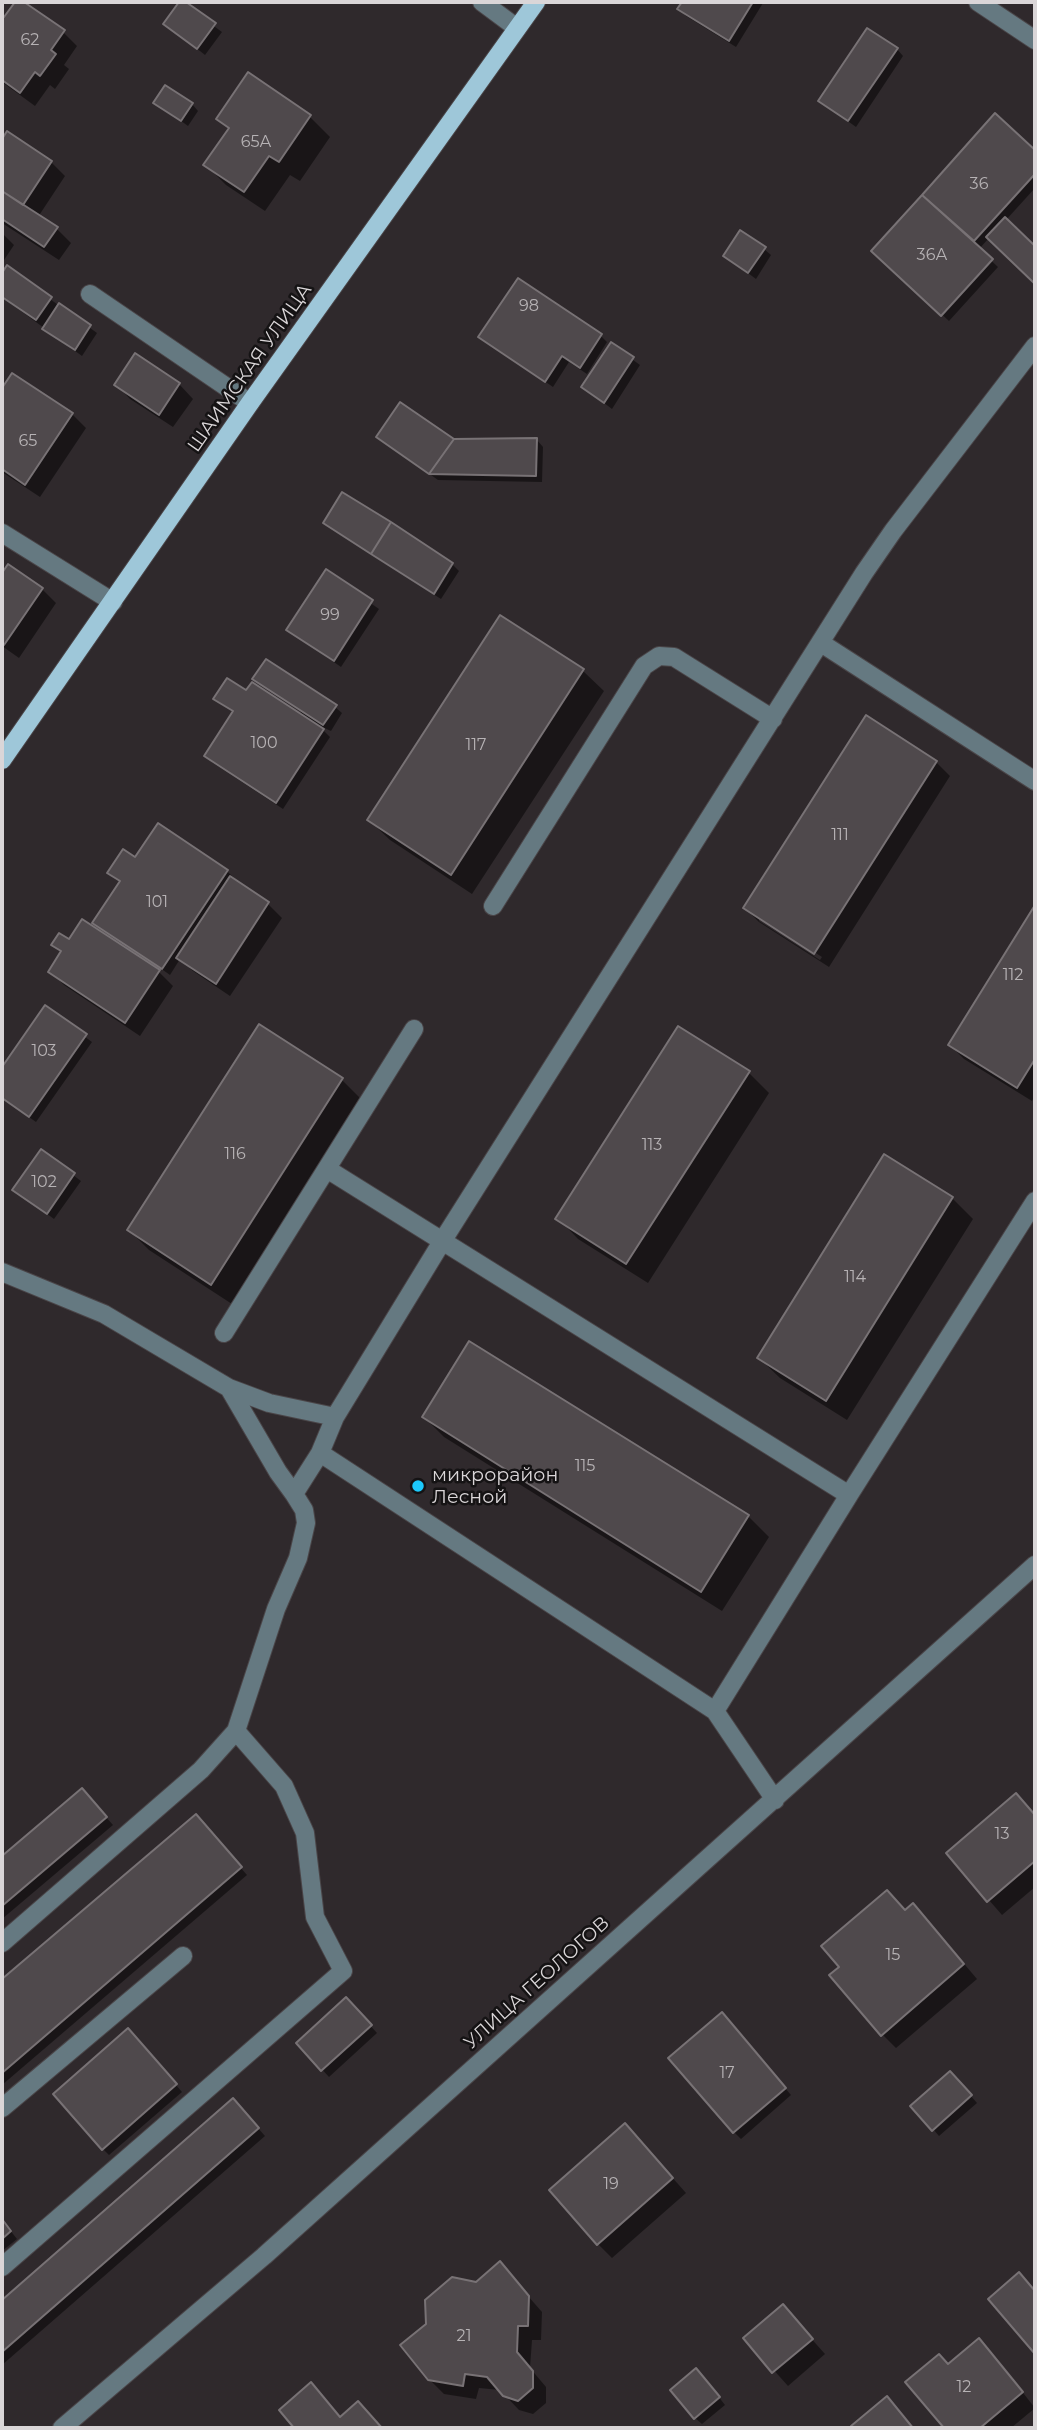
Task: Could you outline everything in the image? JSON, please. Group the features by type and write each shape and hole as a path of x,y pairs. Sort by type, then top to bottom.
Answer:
{"main road":[{"name":"ШАИМСКАЯ УЛИЦА","path":"2,760 250,403 536,2"}],"street":[{"path":"482,2 517,28"},
{"path":"978,2 1035,40"},
{"path":"90,294 250,403"},
{"path":"295,1494 320,1453 335,1417 443,1241 893,531 1035,346"},
{"path":"2,533 113,603"},
{"path":"821,643 1035,781"},
{"path":"493,906 644,666 659,656 674,657 773,719"},
{"path":"223,1333 414,1029"},
{"path":"327,1168 849,1495"},
{"path":"715,1711 1035,1201"},
{"path":"2,1272 104,1314 229,1388 269,1403 335,1417"},
{"path":"2,1943 201,1770 236,1731 276,1609 298,1558 306,1522 304,1510 295,1494 278,1472 229,1388"},
{"path":"320,1453 715,1711 775,1800"},
{"name":"УЛИЦА ГЕОЛОГОВ","path":"62,2428 264,2256 1035,1565"},
{"path":"2,2267 343,1971 315,1917 305,1833 284,1786 236,1731"},
{"path":"2,2108 183,1956"}],"building":[{"path":"15,2 24,2 65,30 51,50 56,54 40,76 35,72 20,93 2,80 2,15 4,17"},
{"path":"179,2 186,2 216,23 197,49 163,24"},
{"path":"682,2 753,2 729,41 677,9"},
{"path":"867,28 898,48 848,121 818,101"},
{"path":"248,72 311,115 279,162 269,156 244,192 203,165 229,128 216,119"},
{"path":"165,85 193,103 181,121 153,103"},
{"path":"995,113 1035,150 1035,174 974,241 922,195"},
{"path":"7,131 52,161 23,205 2,191 2,139"},
{"path":"2,191 58,227 44,247 2,219"},
{"path":"922,195 993,259 941,316 871,251"},
{"path":"1005,217 1035,246 1035,284 986,237"},
{"path":"740,230 766,247 748,273 723,256"},
{"path":"7,265 52,297 36,320 2,297 2,273"},
{"path":"518,278 602,334 580,368 562,356 545,382 478,337"},
{"path":"59,303 91,325 75,350 42,329"},
{"path":"611,342 634,357 604,403 581,387"},
{"path":"135,353 180,383 159,415 114,385"},
{"path":"12,373 73,413 25,485 2,469 2,388"},
{"path":"400,402 454,439 429,474 376,437"},
{"path":"537,438 536,476 429,474 454,439"},
{"path":"342,492 391,522 371,554 323,523"},
{"path":"391,522 453,563 434,594 371,554"},
{"path":"8,564 43,588 4,645 2,573"},
{"path":"326,569 373,600 334,661 286,630"},
{"path":"500,615 584,669 451,875 367,820"},
{"path":"266,659 337,705 323,725 252,679"},
{"path":"227,678 246,690 252,682 324,729 276,803 204,756 233,711 213,699"},
{"path":"866,715 937,761 814,954 743,908"},
{"path":"158,823 228,870 162,969 92,923 120,881 107,873 123,849 135,857"},
{"path":"230,876 269,902 216,984 176,958"},
{"path":"1035,905 1035,1059 1017,1088 948,1045"},
{"path":"82,919 160,970 125,1023 48,972 61,951 51,945 59,933 69,939"},
{"path":"45,1005 87,1034 29,1117 2,1098 2,1067"},
{"path":"259,1024 343,1078 211,1285 127,1230"},
{"path":"678,1026 750,1071 626,1264 555,1219"},
{"path":"41,1149 75,1173 47,1214 12,1190"},
{"path":"884,1154 953,1197 826,1401 757,1358"},
{"path":"469,1341 749,1515 701,1592 422,1417"},
{"path":"82,1788 107,1817 2,1906 2,1856"},
{"path":"1016,1793 1035,1815 1035,1861 987,1902 946,1853"},
{"path":"196,1814 242,1867 2,2073 2,1979"},
{"path":"887,1890 905,1910 913,1903 964,1964 881,2036 829,1975 839,1967 821,1946"},
{"path":"346,1997 372,2025 321,2071 296,2043"},
{"path":"722,2012 786,2088 733,2133 668,2058"},
{"path":"128,2028 177,2084 102,2150 53,2094"},
{"path":"950,2071 972,2095 932,2131 910,2106"},
{"path":"233,2098 259,2128 2,2352 2,2300"},
{"path":"625,2123 673,2178 597,2245 549,2190"},
{"path":"2,2219 11,2231 2,2239"},
{"path":"500,2261 529,2296 528,2326 518,2326 517,2352 533,2371 533,2388 518,2401 503,2396 487,2377 465,2374 463,2386 428,2380 400,2345 426,2324 425,2300 452,2277 476,2282"},
{"path":"1019,2272 1035,2291 1035,2354 988,2299"},
{"path":"783,2304 813,2339 772,2373 743,2338"},
{"path":"979,2338 1023,2392 980,2428 944,2428 905,2382 939,2354 948,2364"},
{"path":"696,2368 720,2397 694,2419 670,2390"},
{"path":"311,2382 340,2417 358,2401 382,2428 294,2428 279,2410"},
{"path":"887,2396 913,2428 851,2426"}],"place":[{"name":"микрорайон Лесной","path":"418,1486"}]}
